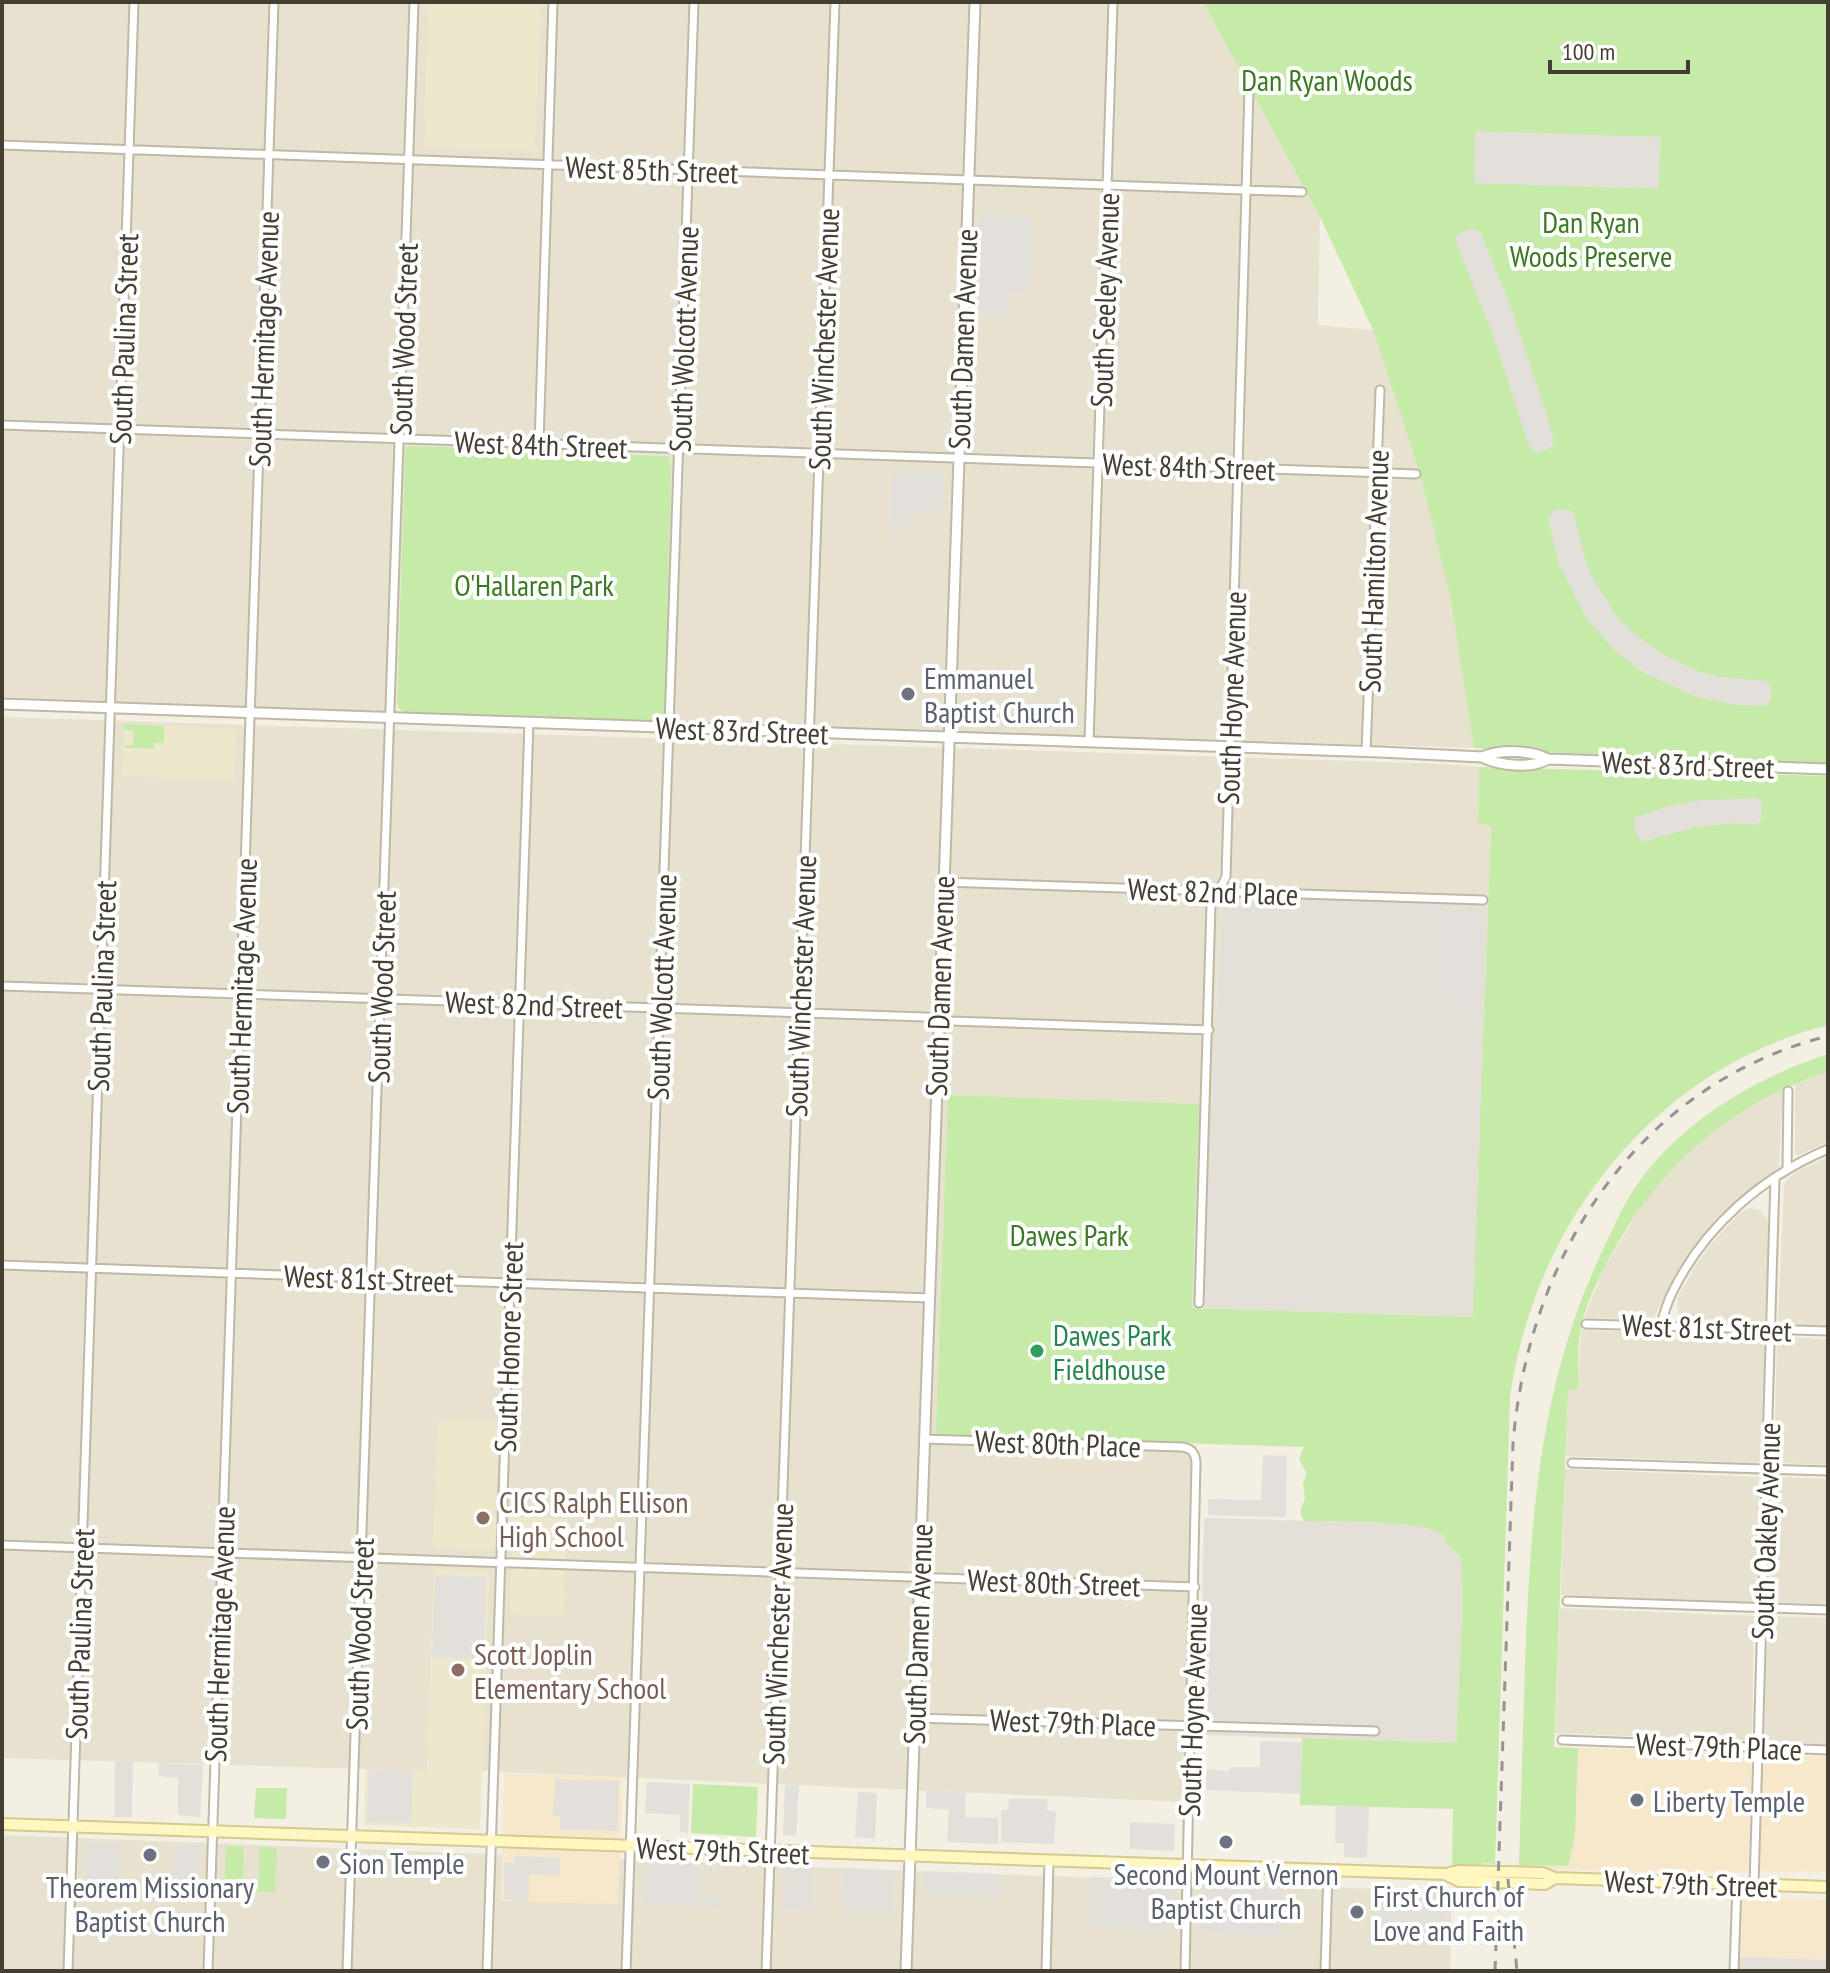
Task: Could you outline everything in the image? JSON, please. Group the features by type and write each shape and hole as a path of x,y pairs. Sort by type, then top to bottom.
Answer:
{"main road":[{"name":"West 79th Street","path":"2,1824 910,1857 1445,1874 1458,1871 1543,1873 1555,1878 1828,1887"}],"street":[{"name":"South Paulina Street","path":"68,1971 134,2"},
{"name":"South Hermitage Avenue","path":"208,1971 274,2"},
{"name":"South Wood Street","path":"347,1971 414,2"},
{"path":"539,444 553,2"},
{"name":"South Wolcott Avenue","path":"626,1971 694,2"},
{"name":"South Winchester Avenue","path":"766,1971 835,2"},
{"name":"South Damen Avenue","path":"906,1971 975,2"},
{"name":"South Seeley Avenue","path":"1089,742 1113,2"},
{"name":"South Hoyne Avenue","path":"1199,1303 1211,905 1226,877 1249,90"},
{"name":"West 85th Street","path":"2,145 1302,192"},
{"name":"South Hamilton Avenue","path":"1366,752 1380,390"},
{"name":"West 84th Street","path":"2,425 1416,474"},
{"name":"West 83rd Street","path":"2,704 1366,752 1482,757 1493,763 1538,765 1548,759 1828,769"},
{"name":"South Honore Street","path":"487,1971 529,722"},
{"name":"West 82nd Place","path":"943,882 1483,900"},
{"name":"West 82nd Street","path":"2,986 925,1017 938,1020 1209,1030"},
{"path":"1787,1169 1788,1091"},
{"path":"1660,1326 1671,1295 1697,1252 1729,1214 1787,1169 1828,1149"},
{"name":"South Oakley Avenue","path":"1754,1885 1775,1178"},
{"name":"West 81st Street","path":"2,1265 929,1298"},
{"name":"West 81st Street","path":"1586,1324 1828,1331"},
{"name":"West 80th Place","path":"924,1439 1181,1447 1191,1450"},
{"name":"South Hoyne Avenue","path":"1185,1971 1195,1587 1196,1462 1191,1450"},
{"path":"1572,1463 1828,1471"},
{"name":"West 80th Street","path":"2,1545 1195,1587"},
{"path":"1567,1601 1828,1610"},
{"name":"West 79th Place","path":"914,1718 1375,1731"},
{"name":"West 79th Place","path":"1562,1740 1828,1750"},
{"path":"1046,1971 1049,1861"},
{"path":"1325,1971 1328,1870"},
{"path":"1734,1971 1737,1884"}],"shaded area":[{"path":"2,2 1203,2 1320,217 1318,325 1373,330 1420,474 1451,601 1474,748 659,722 665,714 671,459 664,455 415,446 406,450 405,454 396,713 2,697"},
{"path":"428,2 541,2 535,151 424,147"},
{"path":"1475,131 1661,137 1658,189 1474,183"},
{"path":"980,215 1032,217 1030,293 1007,292 1007,315 977,314"},
{"path":"1471,229 1480,231 1511,307 1547,415 1554,442 1549,449 1538,452 1530,449 1493,335 1455,239 1460,233"},
{"path":"892,471 944,473 942,511 922,511 896,535 890,534"},
{"path":"1564,509 1573,512 1594,580 1617,617 1631,631 1663,655 1700,672 1767,681 1772,689 1766,706 1736,705 1697,697 1644,673 1614,650 1585,616 1559,564 1548,518 1553,511"},
{"path":"2,717 1479,767 1478,824 1491,825 1488,902 1222,893 1212,1105 948,1095 937,1435 1191,1443 1183,1802 482,1771 489,1571 434,1569 427,1771 2,1758"},
{"path":"124,724 236,729 234,780 122,776"},
{"path":"1758,798 1762,818 1757,825 1734,823 1691,828 1643,842 1634,827 1634,818 1669,806 1704,800"},
{"path":"1222,893 1488,902 1474,1317 1192,1308 1199,1104 1212,1105"},
{"path":"1450,910 1482,911 1478,1014 1446,1012"},
{"path":"1828,1072 1828,1142 1795,1154 1795,1084"},
{"path":"1783,1089 1779,1167 1717,1217 1681,1264 1653,1319 1584,1318 1604,1269 1648,1195 1703,1138 1726,1121"},
{"path":"1828,1157 1828,1326 1784,1324 1778,1320 1784,1186 1796,1172"},
{"path":"1748,1208 1760,1210 1769,1222 1765,1321 1759,1324 1685,1320 1678,1314 1677,1298 1712,1243"},
{"path":"1581,1330 1761,1336 1766,1344 1760,1460 1757,1463 1566,1456 1568,1389 1578,1389"},
{"path":"1782,1337 1828,1339 1828,1465 1779,1463 1774,1459 1777,1342"},
{"name":"CICS Ralph Ellison High School","path":"438,1420 499,1422 495,1516 568,1519 563,1617 510,1614 512,1551 433,1547"},
{"path":"1263,1455 1287,1456 1286,1517 1208,1515 1208,1499 1261,1500"},
{"path":"1565,1469 1759,1477 1755,1600 1561,1595"},
{"path":"1777,1477 1828,1479 1828,1604 1773,1602 1770,1599 1773,1482"},
{"path":"1204,1518 1387,1523 1428,1526 1441,1532 1461,1557 1462,1613 1456,1743 1199,1735"},
{"name":"Scott Joplin Elementary School","path":"434,1569 489,1571 480,1829 364,1825 366,1769 427,1771"},
{"path":"435,1575 486,1577 484,1659 432,1657"},
{"path":"1560,1608 1754,1616 1752,1736 1747,1741 1555,1733"},
{"path":"1773,1616 1828,1618 1828,1744 1768,1742 1764,1737 1768,1620"},
{"path":"1260,1741 1302,1742 1300,1794 1206,1790 1207,1769 1229,1771 1230,1767 1260,1767"},
{"path":"1578,1748 1752,1754 1748,1872 1522,1868 1522,1865 1568,1866 1575,1836"},
{"path":"1763,1755 1828,1757 1828,1872 1760,1871"},
{"path":"115,1761 133,1761 132,1817 114,1817"},
{"path":"159,1763 203,1765 200,1817 178,1815 178,1778 158,1776"},
{"path":"369,1770 413,1771 411,1823 367,1822"},
{"path":"504,1773 623,1777 618,1904 501,1901"},
{"path":"555,1779 619,1781 618,1831 560,1829 560,1817 553,1816"},
{"path":"647,1782 690,1784 688,1833 680,1832 680,1815 645,1813"},
{"path":"785,1785 799,1786 796,1836 783,1835"},
{"path":"926,1791 966,1792 965,1817 998,1818 998,1844 947,1842 949,1810 926,1808"},
{"path":"858,1792 877,1793 875,1839 855,1837"},
{"path":"1009,1799 1048,1799 1047,1810 1056,1812 1054,1844 1001,1842 1001,1810 1008,1810"},
{"path":"1336,1805 1369,1807 1367,1858 1344,1857 1344,1843 1335,1843"},
{"path":"1130,1822 1175,1824 1174,1851 1130,1849"},
{"path":"2,1835 1452,1892 1450,1971 2,1971"},
{"path":"87,1843 119,1844 118,1886 85,1886"},
{"path":"174,1844 199,1846 197,1889 174,1889"},
{"path":"514,1856 560,1858 559,1876 529,1874 529,1901 504,1900 504,1863 513,1863"},
{"path":"646,1861 698,1864 698,1895 722,1898 722,1907 645,1904"},
{"path":"786,1868 813,1869 812,1910 784,1909"},
{"path":"843,1868 894,1871 893,1914 841,1912"},
{"path":"925,1871 1000,1874 999,1897 924,1894"},
{"path":"1090,1877 1174,1880 1172,1930 1090,1927"},
{"path":"1203,1880 1283,1883 1281,1936 1201,1933"},
{"path":"1376,1888 1446,1891 1445,1940 1375,1938"},
{"path":"1742,1896 1828,1900 1828,1960 1741,1956"},
{"path":"1730,1956 1828,1960 1828,1971 1730,1971"}],"green space":[{"name":"Dan Ryan Woods Preserve","path":"1203,2 1828,2 1828,763 1474,748 1451,601 1420,474 1373,330 1320,217"},
{"name":"O'Hallaren Park","path":"407,447 669,456 665,714 662,720 655,723 406,713 399,709 405,454"},
{"path":"124,724 164,726 164,743 154,743 154,749 125,748 125,745 133,745 134,731 124,730"},
{"name":"Dawes Park","path":"1479,767 1828,776 1828,1025 1765,1047 1708,1077 1657,1116 1613,1163 1575,1215 1545,1272 1523,1333 1510,1397 1495,1864 1483,1863 1482,1867 1452,1866 1453,1809 1300,1805 1302,1738 1456,1743 1462,1613 1461,1558 1449,1547 1442,1534 1399,1524 1304,1521 1300,1512 1305,1498 1303,1482 1307,1474 1299,1459 1304,1447 936,1435 948,1095 1199,1104 1192,1308 1473,1317 1491,825 1478,824"},
{"path":"1828,1054 1828,1072 1762,1100 1731,1119 1678,1164 1633,1219 1590,1298 1580,1335 1578,1389 1568,1390 1554,1747 1578,1748 1575,1836 1568,1866 1519,1865 1527,1612 1535,1508 1551,1405 1579,1305 1631,1194 1675,1141 1697,1122 1747,1089"},
{"path":"693,1784 758,1787 756,1837 691,1833"},
{"path":"256,1788 287,1788 286,1819 254,1818"},
{"path":"226,1846 243,1847 244,1890 225,1889"},
{"path":"259,1847 277,1848 275,1892 258,1892"}],"railway":[{"path":"1495,1971 1513,1444 1523,1374 1542,1307 1569,1245 1605,1187 1649,1136 1701,1093 1761,1060 1828,1036"},
{"path":"1508,1879 1517,1971"}],"place":[{"name":"Emmanuel Baptist Church","path":"908,694"},
{"name":"Dawes Park Fieldhouse","path":"1037,1351"},
{"name":"CICS Ralph Ellison High School","path":"483,1518"},
{"name":"Scott Joplin Elementary School","path":"458,1670"},
{"name":"Liberty Temple","path":"1637,1800"},
{"name":"Second Mount Vernon Baptist Church","path":"1226,1842"},
{"name":"Theorem Missionary Baptist Church","path":"150,1855"},
{"name":"Sion Temple","path":"323,1862"},
{"name":"First Church of Love and Faith","path":"1357,1912"}],"park label":[{"name":"Dan Ryan Woods","path":"1327,79"}]}
